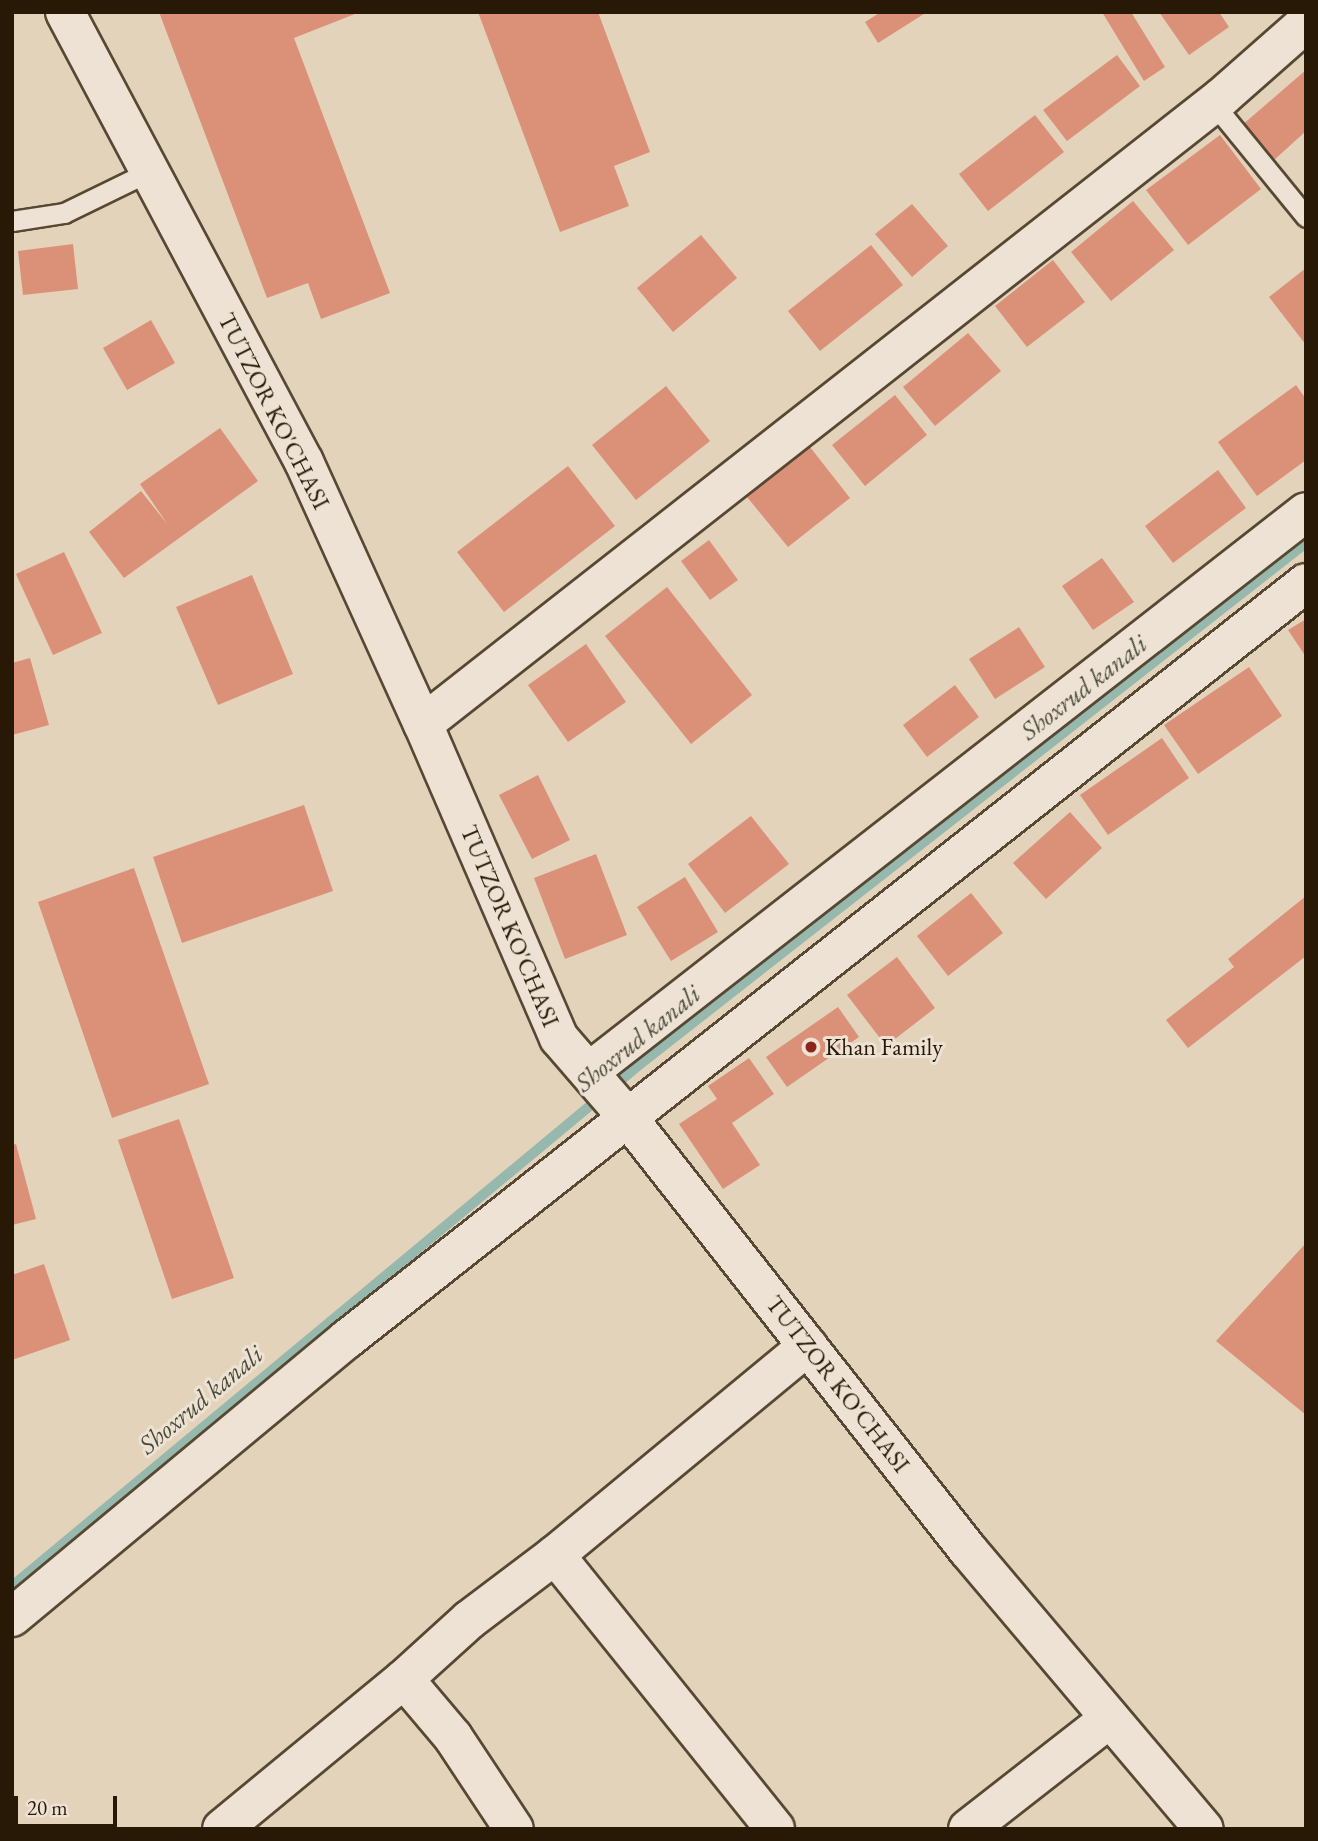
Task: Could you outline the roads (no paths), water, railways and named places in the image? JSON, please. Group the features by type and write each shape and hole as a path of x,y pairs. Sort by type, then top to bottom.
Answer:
{"street":[{"name":"TUTZOR KO'CHASI","path":"65,12 304,462 423,724 559,1038 628,1118 968,1550 1204,1829"},
{"path":"423,724 1213,103 1306,23"},
{"path":"590,1071 1306,512"},
{"path":"12,1617 347,1339 1306,583"},
{"path":"222,1829 404,1679 469,1620 555,1555 808,1346"},
{"path":"555,1555 775,1829"},
{"path":"404,1679 453,1737 514,1829"},
{"path":"968,1829 1110,1717"}],"lane":[{"path":"1213,103 1306,217"},
{"path":"12,221 64,213 148,172"}],"waterway":[{"name":"Shoxrud kanali","path":"12,1586 639,1065 1306,543"}],"place":[{"name":"Khan Family","path":"811,1047"}]}
